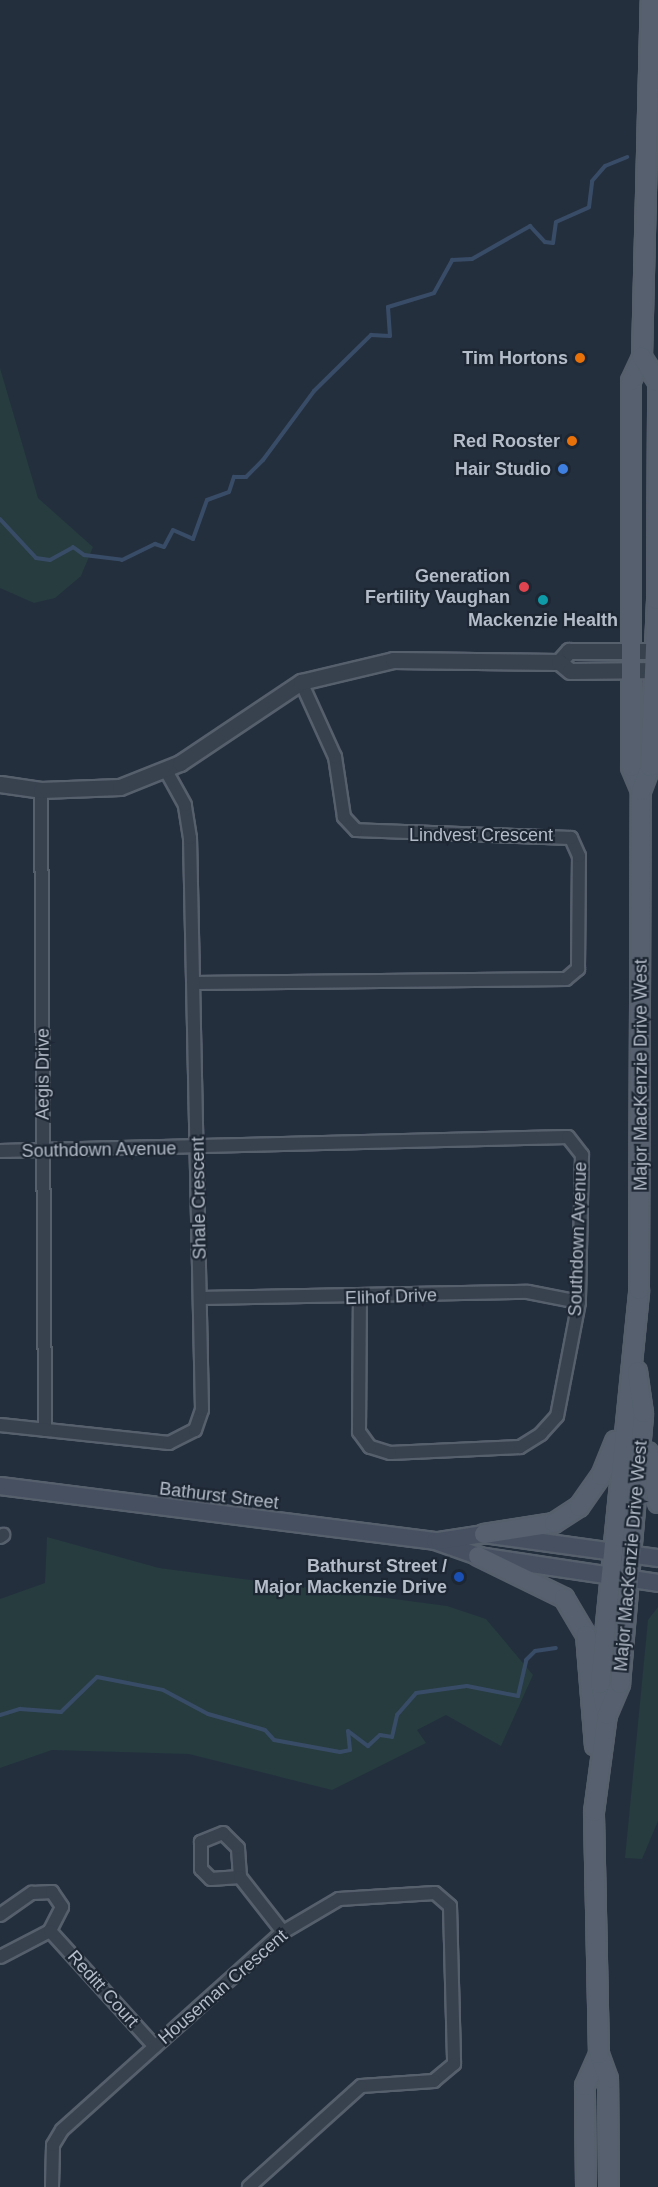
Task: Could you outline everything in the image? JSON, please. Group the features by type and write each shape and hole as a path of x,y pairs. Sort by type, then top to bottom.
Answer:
{"main road":[{"name":"Major MacKenzie Drive West","path":"641,791 631,767 631,381 642,357 651,0"},
{"name":"Major MacKenzie Drive West","path":"609,2187 608,2079 599,2054 594,1812 607,1715 620,1684 643,1413 635,1359 641,791 650,767 657,651 658,382 642,357"},
{"name":"Major MacKenzie Drive West","path":"607,1715 600,1684 622,1423 635,1359"},
{"path":"643,1413 658,1503"},
{"path":"484,1534 555,1523 579,1507 601,1476 622,1423"},
{"name":"Bathurst Street","path":"0,1486 435,1541 478,1556 658,1583"},
{"name":"Bathurst Street","path":"435,1541 484,1534 658,1558"},
{"path":"478,1556 564,1598 586,1635 598,1778"},
{"name":"Major MacKenzie Drive West","path":"586,2187 585,2086 599,2054"}],"street":[{"path":"559,662 569,651 657,651"},
{"path":"0,784 41,790 120,787 166,771 301,682 393,660 559,662 570,671 656,670"},
{"name":"Lindvest Crescent","path":"195,983 566,980 578,969 579,856 571,838 356,830 344,817 335,757 301,682"},
{"name":"Shale Crescent","path":"0,1425 169,1443 195,1430 202,1410 195,983 190,838 185,805 166,771"},
{"name":"Aegis Drive","path":"41,790 45,1430"},
{"name":"Southdown Avenue","path":"0,1151 198,1149 568,1137 582,1155 579,1302 557,1416 541,1434 520,1447 390,1453 370,1447 359,1432 360,1299"},
{"name":"Elihof Drive","path":"201,1298 360,1299 528,1292 579,1302"},
{"path":"240,1877 283,1932"},
{"path":"0,1915 32,1893 52,1892 62,1907 50,1931 0,1957"},
{"name":"Houseman Crescent","path":"52,2187 53,2145 62,2130 283,1932 339,1899 435,1893 450,1906 454,2064 434,2081 361,2086 249,2187"},
{"name":"Reditt Court","path":"50,1931 155,2047"}],"green space":[{"path":"0,368 38,498 93,547 81,576 55,598 34,603 0,588"},
{"path":"47,1537 159,1568 447,1606 486,1619 533,1675 501,1746 446,1715 417,1730 426,1743 332,1790 189,1754 52,1750 0,1768 0,1599 45,1583"},
{"path":"658,1607 658,1821 642,1859 625,1858 648,1620"}],"waterway":[{"path":"0,519 36,558 50,560 73,547 84,555 122,560 155,544 164,547 173,530 193,539 207,500 229,492 234,477 246,477 263,460 314,391 371,335 390,336 388,307 434,293 452,260 472,259 530,226 545,242 553,243 556,222 589,207 592,181 605,166 627,157"},
{"path":"0,1715 20,1709 61,1712 97,1677 163,1690 208,1714 265,1730 274,1740 340,1752 350,1750 348,1731 368,1746 380,1735 392,1737 397,1715 416,1693 467,1686 518,1696 526,1660 535,1651 556,1648"}],"place":[{"name":"Tim Hortons","path":"580,358"},
{"name":"Red Rooster","path":"572,441"},
{"name":"Hair Studio","path":"563,469"},
{"name":"Generation Fertility Vaughan","path":"524,587"},
{"name":"Mackenzie Health","path":"543,600"},
{"name":"Bathurst Street / Major Mackenzie Drive","path":"459,1577"}]}
